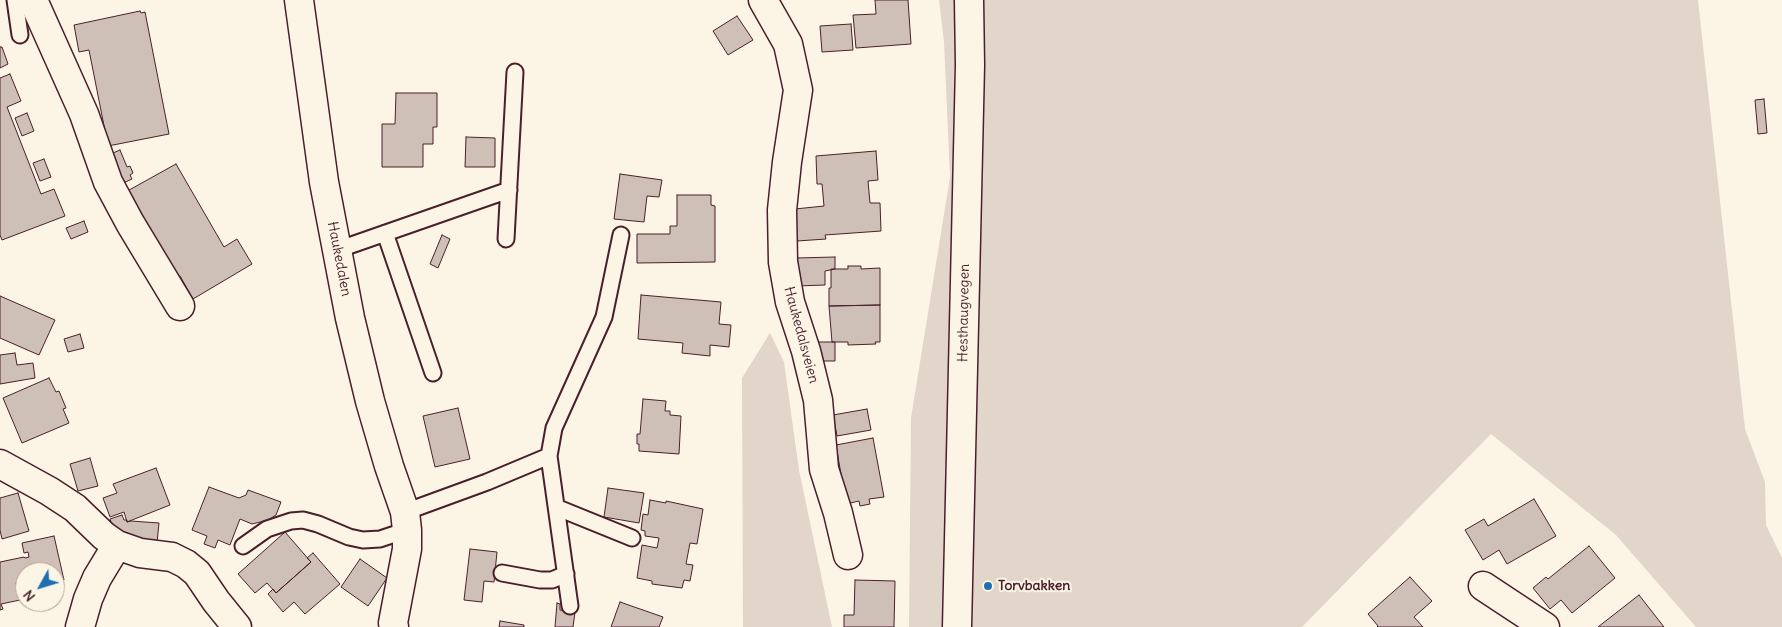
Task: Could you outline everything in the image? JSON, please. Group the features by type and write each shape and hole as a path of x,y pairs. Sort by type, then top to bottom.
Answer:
{"street":[{"path":"33,0 84,114 108,182 130,223 180,306"},
{"name":"Haukedalen","path":"299,0 322,173 350,318 370,402 406,521 407,549 390,626"},
{"name":"Haukedalsveien","path":"763,0 788,44 798,90 782,210 783,262 790,302 806,351 818,400 824,469 838,513 848,555"},
{"name":"Hesthaugvegen","path":"958,627 970,65 969,0"},
{"path":"1,462 75,508 104,536 117,545 140,553 172,557 186,564 196,573 237,627"},
{"path":"80,627 94,585 117,545"},
{"path":"1483,586 1545,627"}],"lane":[{"path":"15,0 20,35"},
{"path":"506,239 515,72"},
{"path":"337,250 508,190"},
{"path":"385,233 433,373"},
{"path":"570,606 558,508 549,456 554,428 604,317 621,235"},
{"path":"244,546 267,529 291,521 303,520 349,537 363,540 380,539 406,521 487,482 549,456"},
{"path":"558,508 632,538"},
{"path":"502,573 540,580 552,580 566,574"}],"shaded area":[{"path":"939,0 1698,0 1745,429 1765,482 1766,525 1782,558 1782,627 1696,627 1616,535 1491,434 1302,627 909,627 911,418 950,177 944,42"},
{"path":"770,333 784,362 799,470 832,627 743,627 742,378"}],"building":[{"path":"875,0 908,0 911,44 856,48 853,15 876,14"},
{"path":"140,11 141,13 145,12 169,134 108,146 89,50 79,52 74,25"},
{"path":"737,16 753,40 728,55 713,31"},
{"path":"851,24 853,50 822,52 820,26"},
{"path":"0,47 2,47 8,64 0,68"},
{"path":"10,74 21,101 7,107 41,194 54,189 65,216 2,240 0,235 0,78"},
{"path":"396,93 437,93 437,127 433,127 433,144 423,144 423,167 382,167 382,124 395,124"},
{"path":"1764,99 1767,133 1758,134 1755,100"},
{"path":"27,113 34,131 22,136 15,118"},
{"path":"466,137 495,138 495,167 465,167"},
{"path":"120,150 127,167 130,166 133,173 130,175 132,179 119,185 106,156"},
{"path":"876,151 878,180 868,181 870,203 880,203 881,231 825,235 826,239 797,241 795,209 824,206 822,184 817,184 816,156"},
{"path":"44,159 51,177 40,181 33,163"},
{"path":"176,164 224,247 237,239 252,264 193,299 180,276 172,280 122,194"},
{"path":"620,174 662,180 659,197 647,196 644,222 614,219"},
{"path":"677,195 711,195 711,205 715,206 715,262 637,263 637,234 670,234 670,226 677,226"},
{"path":"84,221 88,232 71,239 66,228"},
{"path":"442,235 450,239 438,268 430,264"},
{"path":"835,257 835,269 825,271 825,285 796,286 796,258"},
{"path":"848,266 861,266 861,269 880,268 880,305 829,306 831,269 848,269"},
{"path":"641,295 721,302 719,324 731,325 729,347 710,345 710,356 682,353 683,343 638,339"},
{"path":"0,296 55,320 39,355 0,338"},
{"path":"880,305 880,342 875,342 876,344 848,345 848,342 832,342 829,306"},
{"path":"80,334 84,348 68,352 64,339"},
{"path":"818,342 835,342 835,361 818,361"},
{"path":"15,353 17,365 33,363 35,378 0,384 0,355"},
{"path":"49,378 56,392 59,391 66,408 63,409 69,423 22,443 3,398"},
{"path":"643,399 666,401 665,411 670,411 670,415 681,416 679,454 639,451 637,434 640,434"},
{"path":"458,408 470,459 435,467 423,416"},
{"path":"867,409 871,430 837,436 833,415"},
{"path":"873,438 884,497 869,499 870,504 860,506 859,501 846,504 836,445"},
{"path":"90,458 98,486 78,491 70,464"},
{"path":"156,468 170,505 127,522 124,512 110,517 103,498 117,493 113,484"},
{"path":"209,487 239,498 246,495 248,490 281,502 276,515 268,520 252,524 240,519 230,545 218,540 215,548 204,544 207,536 192,530"},
{"path":"608,488 644,493 639,523 604,517"},
{"path":"18,493 29,531 2,539 0,530 0,498"},
{"path":"1534,499 1556,536 1507,564 1499,550 1483,560 1465,530 1484,519 1488,526"},
{"path":"650,500 666,503 666,501 703,509 697,544 690,543 686,564 693,565 690,581 684,580 682,588 652,584 652,581 637,578 642,545 657,548 659,538 645,536 645,531 641,530 643,514 648,515"},
{"path":"122,515 127,522 159,523 157,543 128,540 128,533 114,531 110,519"},
{"path":"285,532 311,562 276,593 267,583 255,593 238,574"},
{"path":"54,536 60,562 15,562 15,601 1,604 3,609 0,610 0,562 29,557 28,552 24,553 22,543"},
{"path":"1589,546 1615,578 1572,613 1561,600 1550,609 1533,588 1546,577 1548,579"},
{"path":"470,549 497,552 494,582 484,581 482,602 464,600"},
{"path":"313,553 340,584 305,614 294,602 283,612 268,594 273,589 276,593 311,562 307,558"},
{"path":"360,559 387,578 368,606 341,587"},
{"path":"1410,577 1432,601 1414,617 1423,627 1377,627 1368,614"},
{"path":"855,580 895,581 894,627 844,627 844,615 854,615"},
{"path":"1639,595 1664,627 1598,627"},
{"path":"620,602 663,617 659,627 611,627"},
{"path":"557,603 560,604 560,610 575,612 573,627 555,627"},
{"path":"500,621 524,625 524,627 499,627"}],"place":[{"name":"Torvbakken","path":"988,586"}]}
